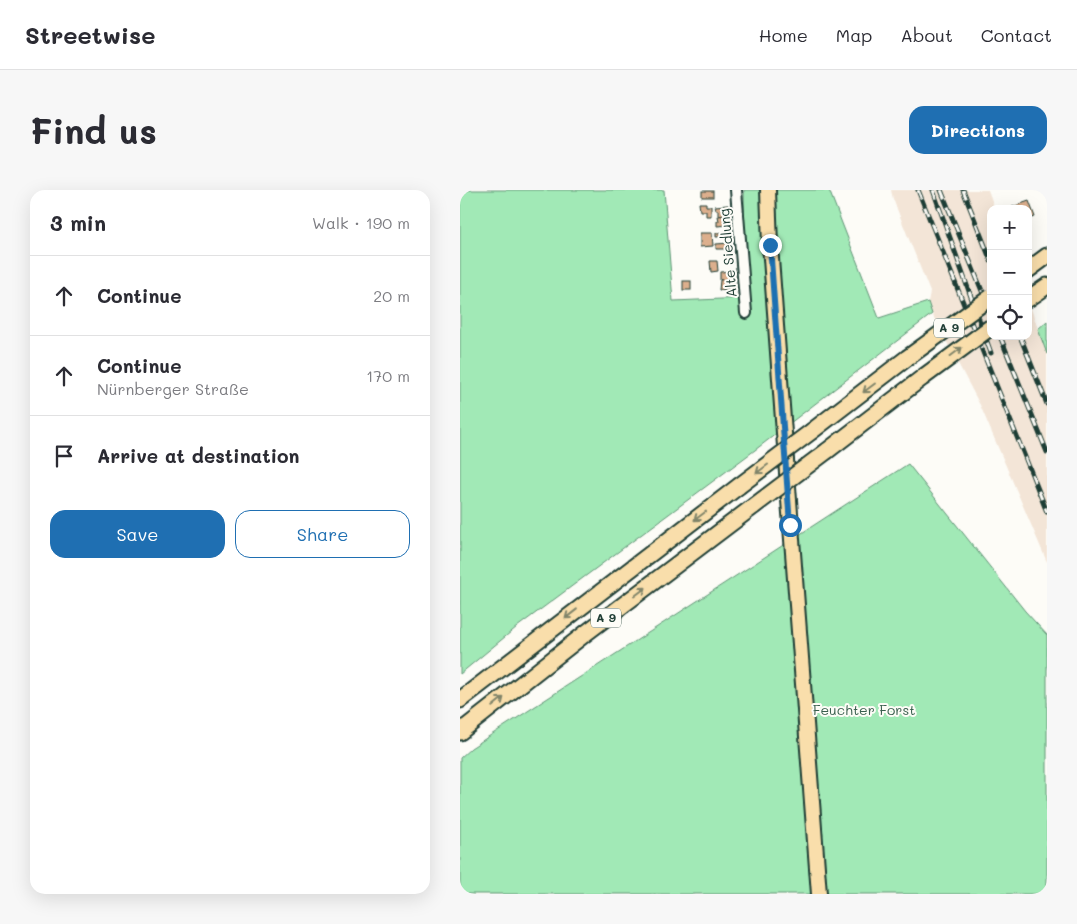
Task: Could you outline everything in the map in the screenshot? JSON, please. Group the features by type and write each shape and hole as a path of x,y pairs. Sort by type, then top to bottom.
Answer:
{"highway":[{"path":"1032,267 1047,256"},
{"path":"1032,297 1047,286"},
{"name":"A 9","path":"460,700 739,486 987,300"},
{"name":"A 9","path":"460,732 586,633 987,330"}],"main road":[{"path":"768,190 770,245 788,500 819,894"}],"street":[{"name":"Alte Siedlung","path":"736,190 746,314"}],"shaded area":[{"path":"891,190 988,190 994,205 987,205 987,340 1032,340 1032,311 1047,354 1047,562 980,405 932,314 928,302 930,292"}],"green space":[{"path":"460,190 664,190 673,301 746,298 744,190 829,190 879,318 928,302 932,314 755,450 517,627 460,674"},
{"path":"1047,321 1047,354 1038,329"},
{"name":"Feuchter Forst","path":"908,464 1025,611 1047,635 1047,894 460,894 460,758 471,748"}],"building":[{"path":"702,191 713,191 713,197 702,197"},
{"path":"1029,201 1030,205 1018,205"},
{"path":"699,203 706,203 706,206 711,206 711,216 706,216 706,211 700,211"},
{"path":"728,205 729,215 718,216 718,210 716,210 715,206"},
{"path":"729,215 730,225 717,226 718,216"},
{"path":"729,232 730,236 716,237 716,233"},
{"path":"700,233 712,233 713,246 700,247"},
{"path":"730,243 730,249 716,249 716,244"},
{"path":"710,261 717,261 718,271 711,272"},
{"path":"734,271 734,279 720,280 720,272"},
{"path":"734,279 735,286 719,290 720,280"},
{"path":"683,281 691,281 691,290 683,290"}],"railway":[{"path":"918,190 1047,512"},
{"path":"933,190 991,353"},
{"path":"941,190 987,303"},
{"path":"963,190 987,251"},
{"path":"1002,340 1047,452"},
{"path":"1022,340 1047,404"}],"route":[{"path":"770,245 790,525"}]}
